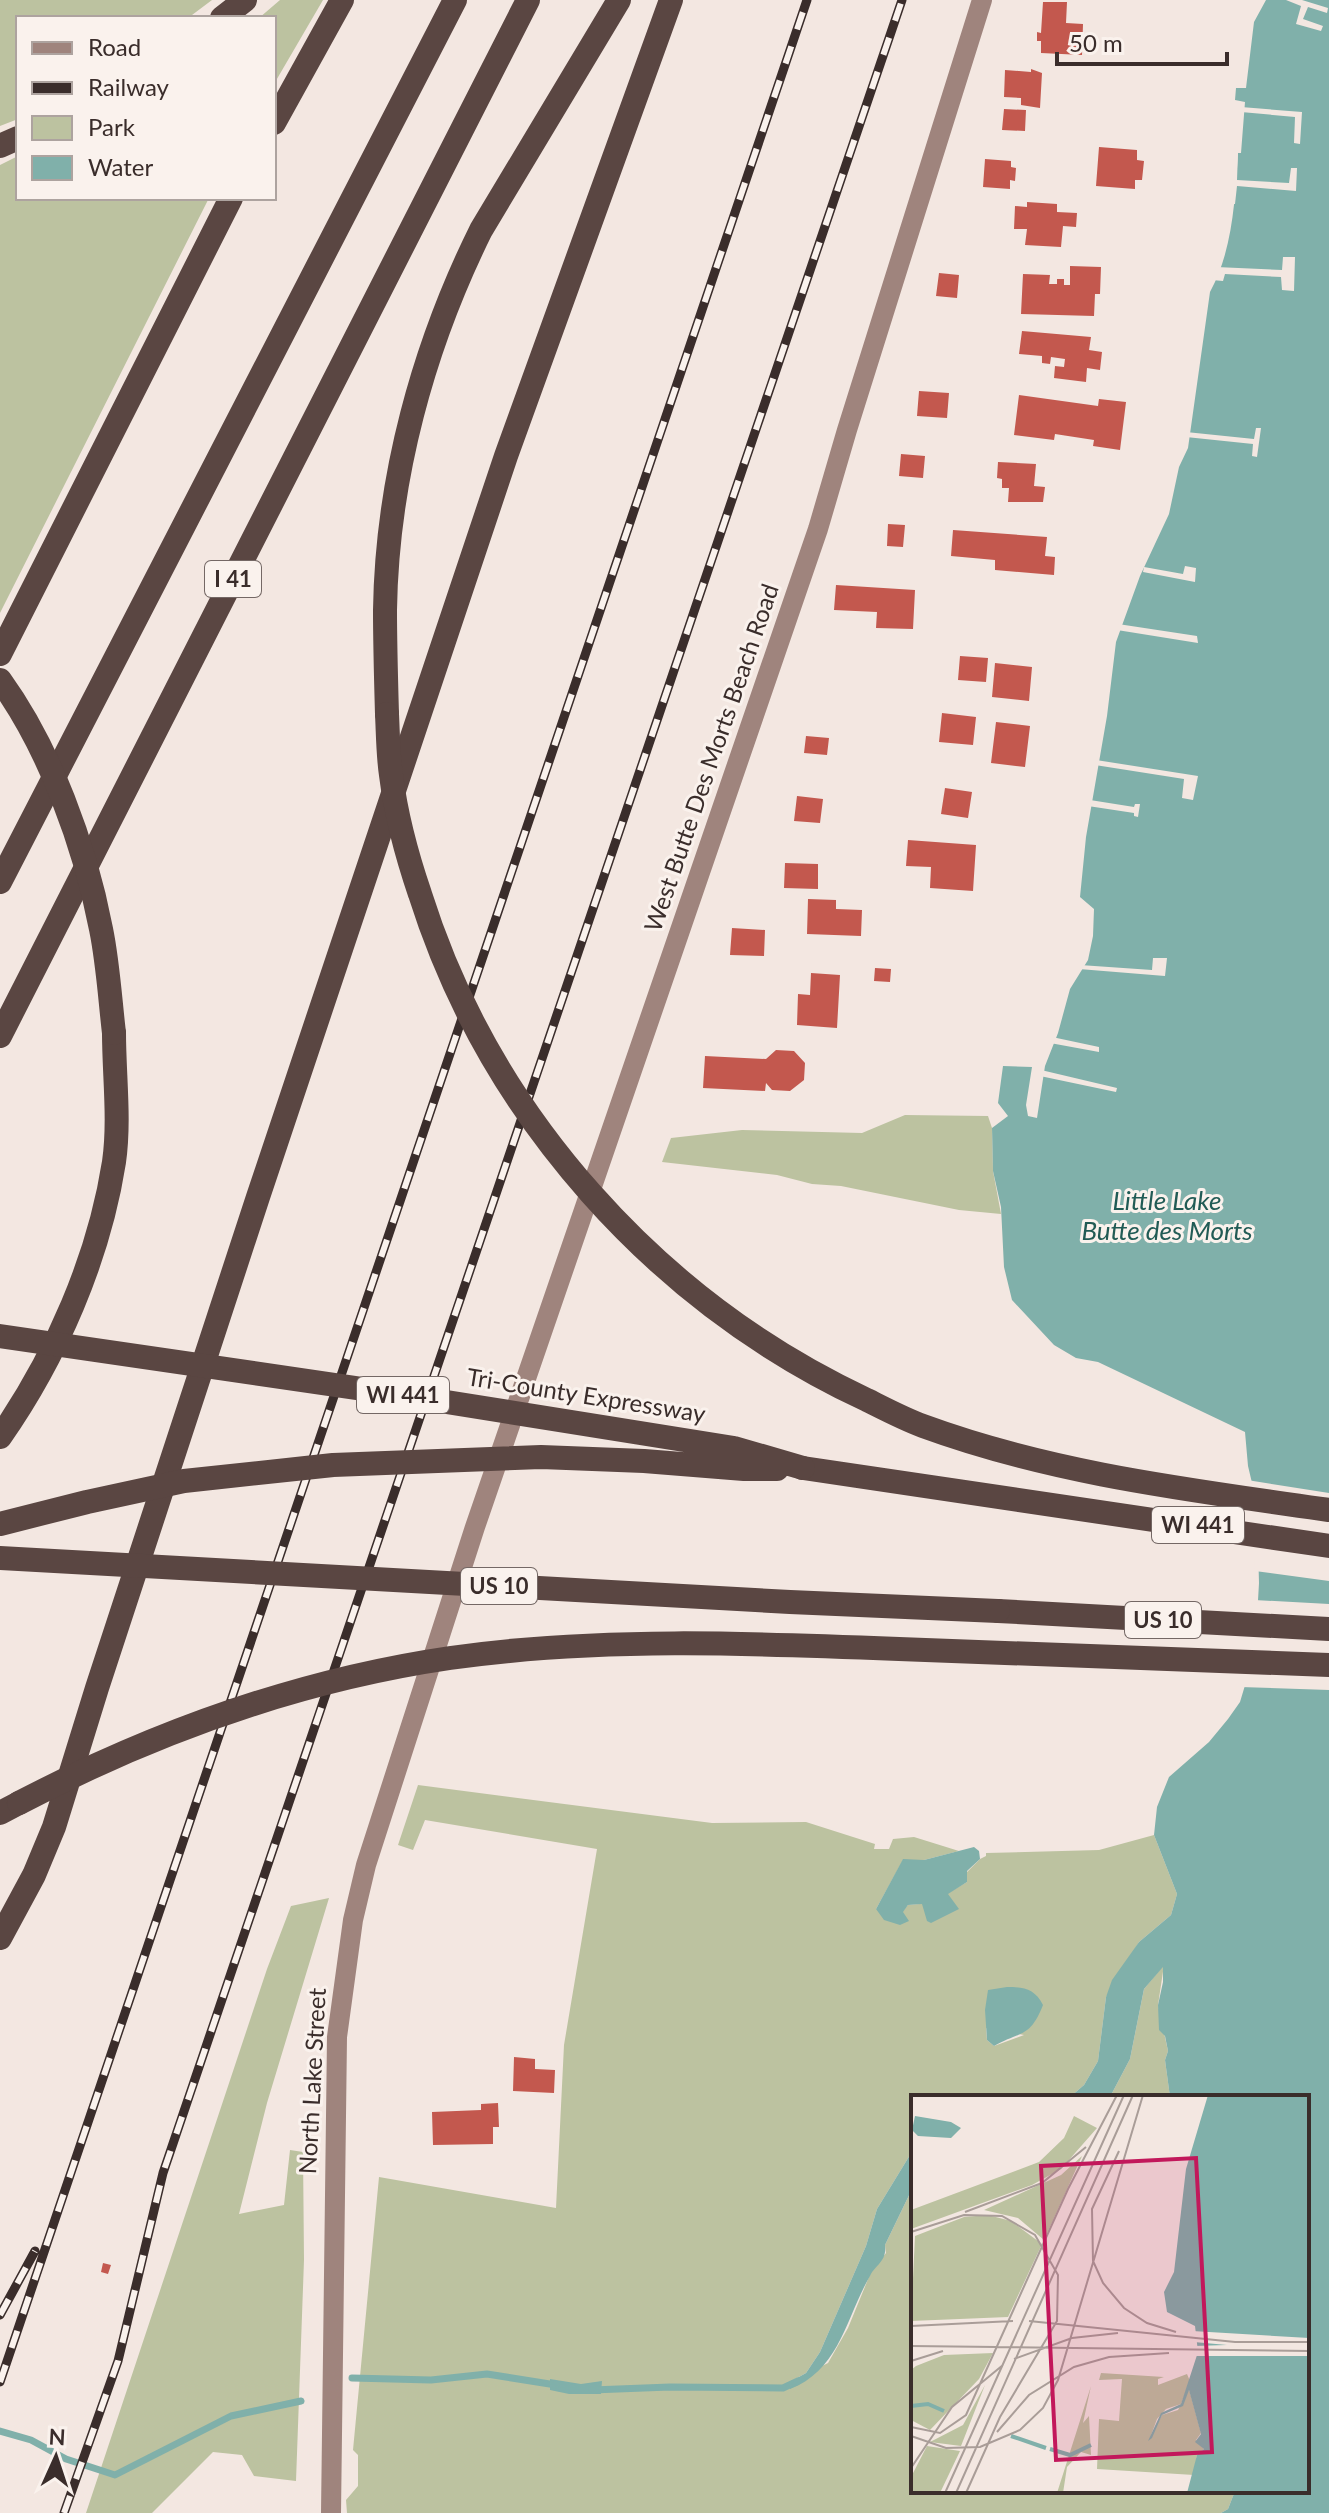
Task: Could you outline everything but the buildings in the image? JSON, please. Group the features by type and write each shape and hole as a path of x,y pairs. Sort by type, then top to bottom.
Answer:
{"highway":[{"path":"225,16 245,0"},
{"path":"276,119 342,0"},
{"path":"0,882 455,0"},
{"name":"I 41","path":"0,1036 528,0"},
{"path":"619,0 481,230 463,266 418,389 397,488 385,608 391,775 413,873 434,935 475,1026 553,1150 598,1203 679,1280 719,1313 776,1352 836,1386 919,1424 992,1450 1063,1468 1148,1484 1329,1510"},
{"path":"0,1938 34,1875 54,1827 253,1212 501,470 671,0"},
{"path":"0,654 230,200"},
{"path":"0,680 34,738 75,835 102,931 114,1033 114,1160 92,1250 64,1324 0,1437"},
{"name":"Tri-County Expressway","path":"0,1336 390,1393 734,1448 803,1468 1329,1546"},
{"path":"0,1524 184,1481 333,1465 541,1457 744,1469 803,1468"},
{"name":"US 10","path":"0,1558 1329,1629"},
{"path":"9,1808 110,1759 193,1725 256,1704 415,1664 495,1653 639,1643 766,1644 1329,1665"}],"street":[{"name":"West Butte Des Morts Beach Road","path":"475,1527 818,529 982,0"},
{"name":"North Lake Street","path":"331,2513 334,2132 337,2037 343,1979 366,1865 475,1527"}],"green space":[{"path":"0,0 212,0 191,16 16,16 16,120 0,126"},
{"path":"280,0 323,0 276,81 276,16 261,16"},
{"path":"16,157 16,200 208,200 0,613 0,165"},
{"path":"905,1115 988,1116 1001,1214 959,1210 777,1175 662,1162 671,1138 742,1130 862,1133"},
{"path":"418,1785 712,1823 806,1822 875,1844 874,1849 889,1849 893,1839 914,1837 959,1851 924,1860 903,1860 876,1909 902,1912 908,1905 931,1903 967,1882 967,1872 986,1853 1099,1850 1154,1835 1177,1894 1171,1915 1139,1942 1106,1997 1098,2061 1084,2085 1072,2095 911,2095 911,2153 877,2209 866,2246 820,2352 806,2373 790,2382 828,2363 848,2328 871,2272 886,2253 885,2245 911,2191 911,2493 1234,2493 1228,2509 1221,2513 347,2513 346,2500 358,2486 358,2455 353,2450 379,2177 556,2208 564,2045 597,1849 425,1820 413,1850 398,1845","holes":["986,2028 1024,2035 994,2046 987,2040"]},
{"path":"329,1898 267,2103 239,2214 284,2205 290,2150 303,2152 304,2260 296,2481 254,2476 242,2455 213,2452 152,2513 86,2513 267,1969 291,1906"},
{"path":"1164,1965 1158,2005 1168,2051 1165,2060 1170,2095 1111,2095 1130,2059 1144,1989"}],"water":[{"name":"Little Lake Butte des Morts","path":"1266,0 1329,0 1329,2513 1221,2513 1228,2509 1234,2493 1309,2493 1309,2095 1170,2095 1165,2060 1168,2051 1165,2036 1159,2030 1158,2005 1163,1967 1144,1989 1130,2059 1111,2095 1072,2095 1084,2085 1098,2061 1106,1997 1112,1980 1139,1942 1171,1915 1177,1894 1154,1835 1157,1807 1169,1777 1209,1742 1240,1702 1255,1652 1259,1583 1257,1504 1248,1466 1245,1432 1098,1362 1076,1358 1054,1345 1012,1300 1004,1267 1001,1207 993,1171 992,1128 1008,1116 998,1103 1003,1066 1032,1067 1026,1105 1028,1116 1037,1118 1045,1066 1070,989 1088,960 1094,909 1080,897 1086,837 1116,642 1140,576 1169,514 1179,467 1188,448 1210,292 1224,259 1234,206 1245,102 1235,100 1236,88 1246,88 1254,22"},
{"path":"974,1847 979,1851 980,1859 967,1871 967,1882 948,1894 959,1909 931,1923 927,1921 922,1904 908,1905 903,1912 909,1921 900,1925 884,1920 876,1909 903,1859 924,1860"},
{"path":"1007,1987 1028,1990 1043,2005 1029,2029 994,2046 987,2040 985,2010 988,1990"},
{"path":"911,2153 911,2191 885,2245 883,2259 870,2276 831,2356 807,2380 790,2389 790,2382 806,2373 820,2352 866,2246 877,2209"},
{"path":"550,2379 581,2384 602,2381 601,2394 569,2394 550,2390"}],"pier":[{"path":"1286,0 1302,0 1328,8 1327,13 1308,7 1303,19 1323,26 1321,31 1296,24 1301,6"},
{"path":"1241,107 1302,112 1300,144 1294,143 1295,117 1241,112"},
{"path":"1234,151 1238,152 1237,180 1289,183 1291,168 1297,168 1296,191 1237,186 1235,204 1231,204"},
{"path":"1283,257 1295,257 1294,291 1282,290 1281,277 1225,274 1223,281 1212,280 1216,267 1282,270"},
{"path":"1256,428 1261,428 1257,457 1252,456 1253,444 1186,437 1186,432 1254,439"},
{"path":"1185,566 1196,568 1195,582 1143,572 1144,567 1183,574"},
{"path":"1118,624 1197,636 1198,643 1117,630"},
{"path":"1096,760 1198,776 1193,800 1182,798 1184,779 1095,765"},
{"path":"1090,800 1134,807 1140,804 1138,817 1134,813 1088,806"},
{"path":"1153,958 1167,958 1165,976 1079,969 1080,965 1152,970"},
{"path":"1052,1037 1099,1047 1099,1052 1050,1043"},
{"path":"1041,1070 1117,1088 1116,1092 1040,1076"},
{"path":"1247,1480 1329,1493 1329,1581 1255,1571 1253,1505"},
{"path":"1254,1600 1329,1604 1329,1690 1240,1687 1252,1651"}],"waterway":[{"path":"352,2378 431,2380 487,2374 556,2385"},
{"path":"592,2390 783,2388 798,2381"},
{"path":"0,2431 31,2440 66,2459 115,2475 231,2416 301,2401"}],"railway":[{"path":"0,2382 807,0"},
{"path":"64,2513 118,2361 163,2173 902,0"},
{"path":"0,2315 35,2251"}]}
